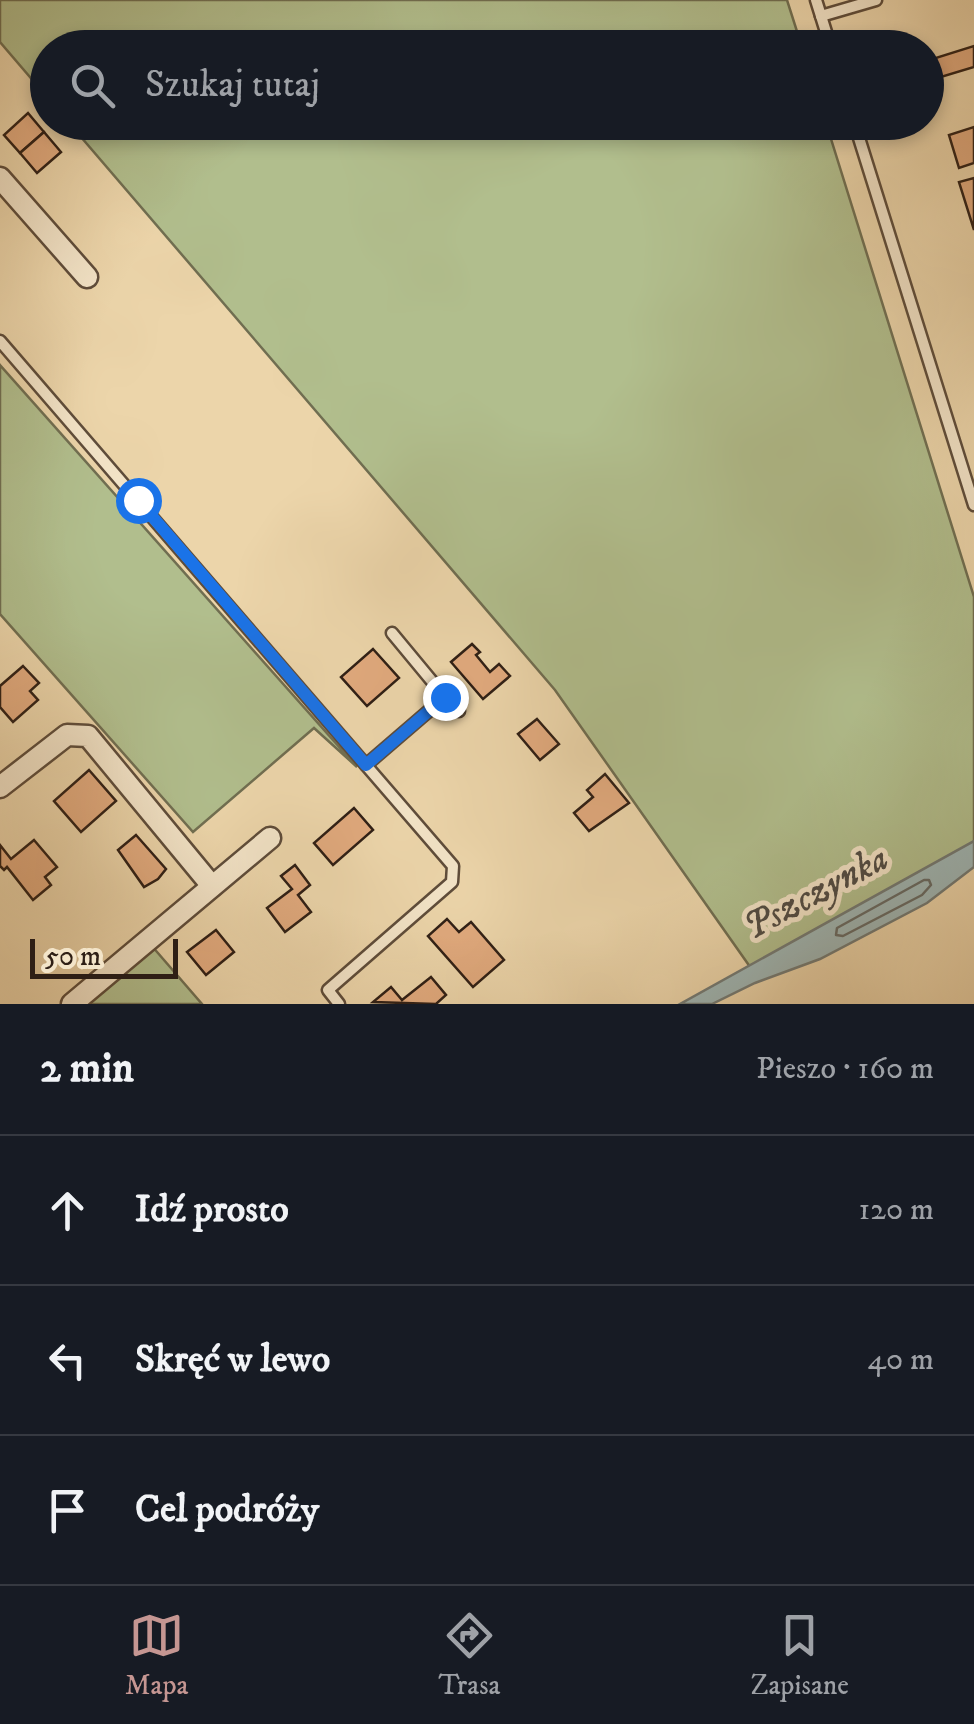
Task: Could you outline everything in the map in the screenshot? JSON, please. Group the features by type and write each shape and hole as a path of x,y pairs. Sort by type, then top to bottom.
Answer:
{"street":[{"path":"0,178 87,277"},
{"path":"0,787 66,735 88,736 212,886"},
{"path":"72,1004 270,838"}],"lane":[{"path":"816,0 825,30"},
{"path":"821,16 876,0"},
{"path":"860,140 974,506"},
{"path":"0,341 453,866 452,882 328,990 340,1004"},
{"path":"392,633 458,711"},
{"path":"366,765 445,697"}],"green space":[{"path":"0,0 787,0 797,30 30,30 30,77 0,42"},
{"path":"84,140 831,140 974,597 974,848 753,971 555,690"},
{"path":"0,365 357,767 314,728 193,832 0,614"},
{"path":"151,945 202,1004 81,1004"}],"water":[{"path":"974,841 974,867 927,903 820,959 712,1004 680,1004"}],"building":[{"path":"974,46 974,67 944,76 944,55"},
{"path":"28,113 30,115 30,140 35,140 20,153 4,135"},
{"path":"974,127 974,163 959,168 949,135"},
{"path":"35,140 51,140 61,152 37,173 20,153"},
{"path":"974,178 974,230 959,182"},
{"path":"472,644 490,672 499,664 510,676 483,699 451,662"},
{"path":"373,649 399,678 367,706 341,677"},
{"path":"23,666 39,683 30,691 38,700 13,722 0,707 0,686"},
{"path":"537,719 559,744 540,760 518,734"},
{"path":"89,770 116,801 81,832 54,801"},
{"path":"605,774 629,803 589,831 574,813 593,797 587,790"},
{"path":"354,808 373,830 333,865 314,843"},
{"path":"136,835 166,869 144,887 118,850"},
{"path":"34,840 57,867 45,877 51,885 33,900 7,867 4,870 0,866 0,845 11,859"},
{"path":"295,865 310,885 298,895 311,912 285,932 267,908 292,889 281,876"},
{"path":"447,919 459,932 471,922 504,960 473,987 428,936"},
{"path":"216,930 234,952 206,975 187,952"},
{"path":"431,977 446,995 436,1004 373,1002 391,987 402,1000"}],"route":[{"path":"138,500 366,765 445,697"}],"water label":[{"name":"Pszczynka","path":"816,893"}]}
